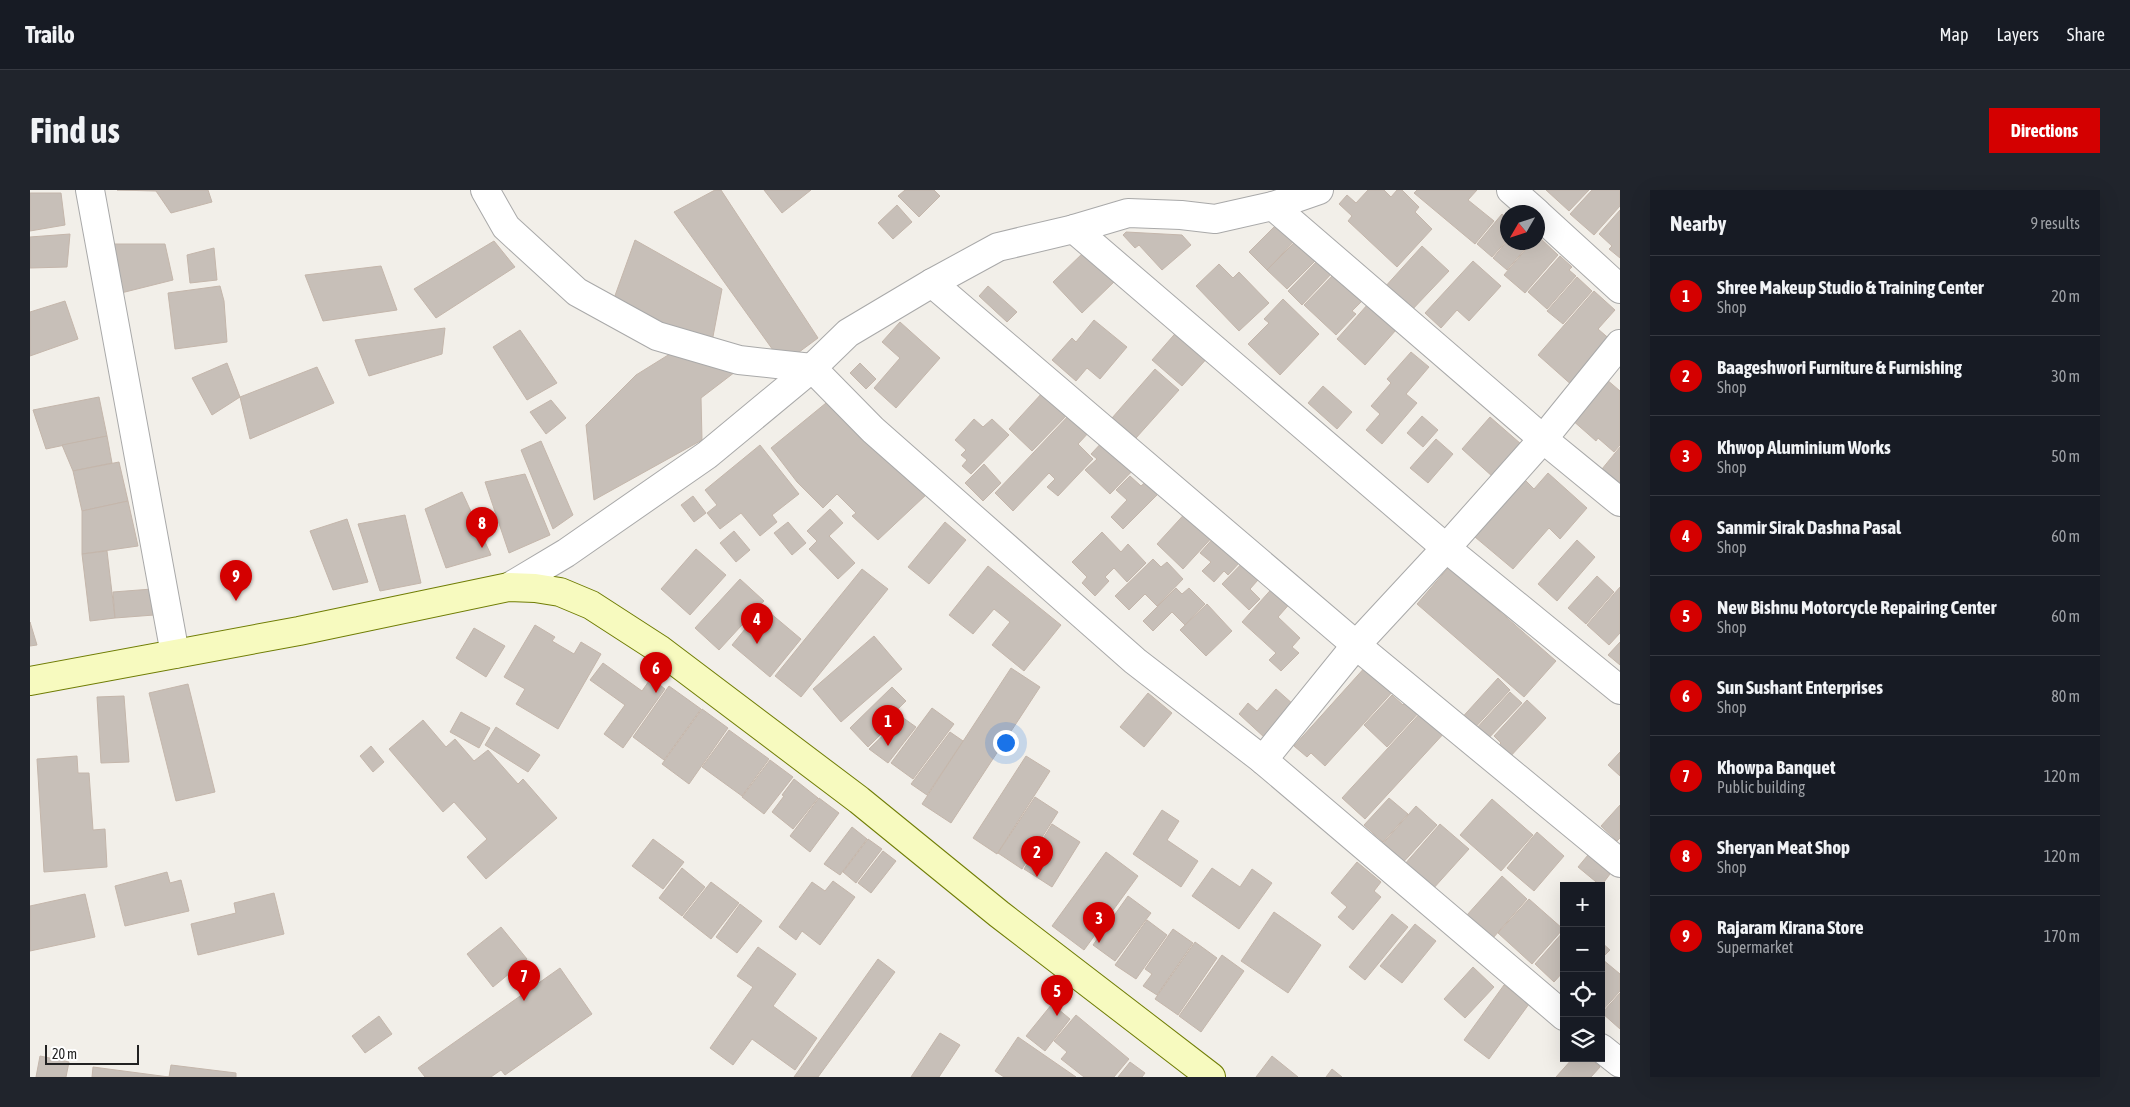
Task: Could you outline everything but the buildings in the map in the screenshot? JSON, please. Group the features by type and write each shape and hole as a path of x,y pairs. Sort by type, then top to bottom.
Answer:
{"main road":[{"path":"30,681 299,631 509,587 536,588 560,592 591,605 659,649 859,800 999,914 1211,1077"}],"street":[{"path":"90,190 175,654"},
{"path":"485,190 506,227 577,292 657,336 739,360 812,368 873,430 1135,661 1263,760 1560,1013"},
{"path":"509,587 566,553 707,455 812,368 848,333 932,283 998,247 1074,229 1128,213 1182,215 1215,219 1273,206 1319,190"},
{"path":"1511,190 1528,205"},
{"path":"1273,206 1543,439 1620,502"},
{"path":"1545,220 1620,289"},
{"path":"1074,229 1446,548 1620,690"},
{"path":"932,283 1356,645 1620,863"},
{"path":"1263,760 1356,645 1543,439 1620,344"},
{"path":"1605,1051 1620,1064"}],"place":[{"name":"Sheryan Meat Shop","path":"482,548"},
{"name":"Rajaram Kirana Store","path":"236,601"},
{"name":"Sanmir Sirak Dashna Pasal","path":"757,644"},
{"name":"Sun Sushant Enterprises","path":"656,693"},
{"name":"Shree Makeup Studio & Training Center","path":"888,746"},
{"name":"Baageshwori Furniture & Furnishing","path":"1037,877"},
{"name":"Khwop Aluminium Works","path":"1099,943"},
{"name":"Khowpa Banquet","path":"524,1001"},
{"name":"New Bishnu Motorcycle Repairing Center","path":"1057,1016"}]}
